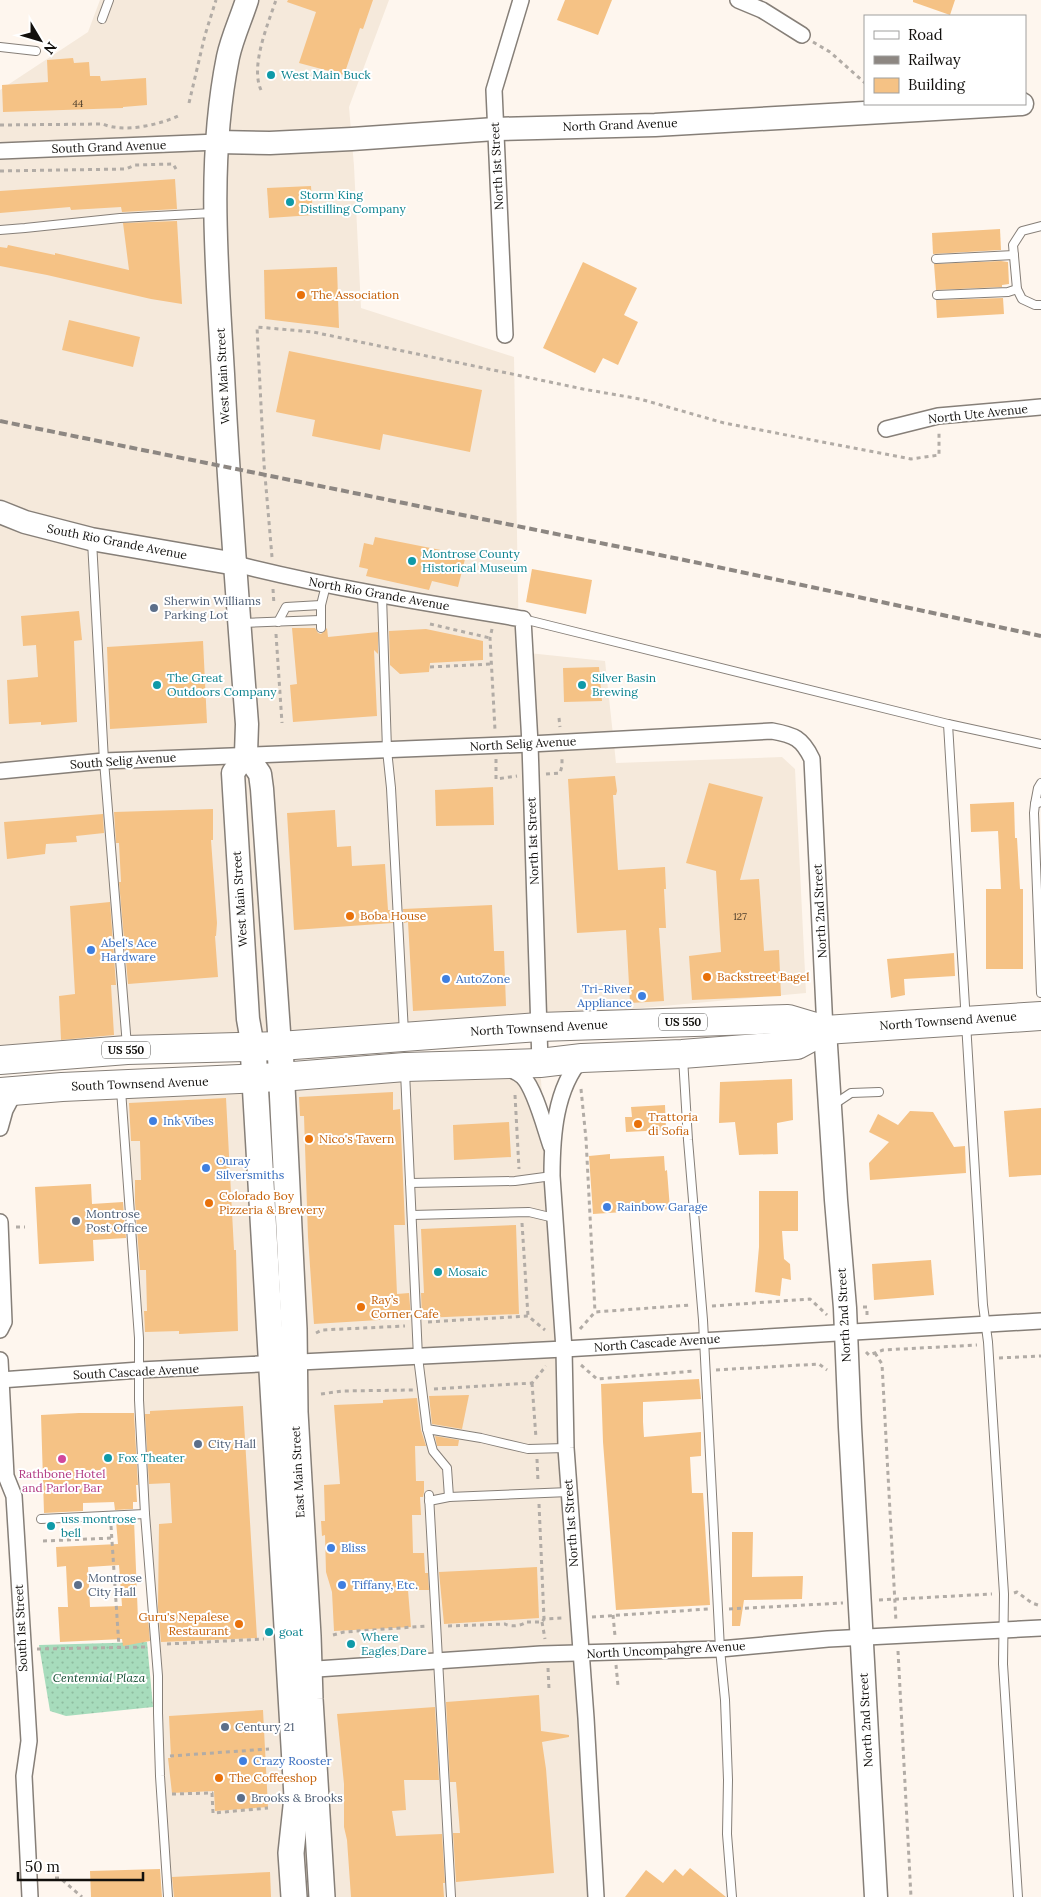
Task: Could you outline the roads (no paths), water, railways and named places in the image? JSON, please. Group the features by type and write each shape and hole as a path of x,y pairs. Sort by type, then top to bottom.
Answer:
{"highway":[{"name":"North Townsend Avenue","path":"266,1047 539,1027 788,1019 825,1030 1041,1016"},
{"name":"North Townsend Avenue","path":"268,1078 405,1067 540,1062 581,1071 682,1054 798,1045 825,1030"},
{"name":"US 550","path":"0,1060 128,1050 233,1046 266,1047"},
{"name":"South Townsend Avenue","path":"8,1092 268,1078"}],"main road":[{"name":"East Main Street","path":"266,1047 300,1670 322,1897"},
{"name":"East Main Street","path":"294,1897 291,1853 297,1797 300,1670"}],"street":[{"name":"West Main Street","path":"247,0 228,55 221,99 216,213 228,466 247,724 246,754 233,774 248,1019 266,1047"},
{"name":"North 1st Street","path":"505,335 494,90 521,0"},
{"path":"738,0 762,10 802,35"},
{"name":"North Grand Avenue","path":"1026,104 1041,103"},
{"name":"North Grand Avenue","path":"218,142 270,143 496,129 655,125 1005,105"},
{"name":"South Grand Avenue","path":"0,151 218,142"},
{"name":"North Ute Avenue","path":"886,429 938,416 1041,407"},
{"name":"South Rio Grande Avenue","path":"0,512 25,522 92,539 236,564"},
{"name":"North Rio Grande Avenue","path":"236,564 382,596 523,619"},
{"name":"North 1st Street","path":"523,619 530,744 540,1062"},
{"name":"North Selig Avenue","path":"246,754 530,744 772,731 789,734 798,739"},
{"name":"North 2nd Street","path":"798,739 806,745 812,759 829,1108 846,1332 847,1600 862,1638 876,1897"},
{"name":"South Selig Avenue","path":"0,771 104,761 246,754"},
{"name":"North 1st Street","path":"492,1064 514,1071 524,1078 538,1108 552,1150"},
{"name":"North 1st Street","path":"581,1071 569,1075 560,1099 552,1150 552,1176 564,1349 566,1448 596,1897"},
{"path":"0,1128 8,1092"},
{"path":"0,1222 4,1322 0,1330"},
{"name":"North Cascade Avenue","path":"283,1364 1041,1321"},
{"name":"South 1st Street","path":"0,1360 6,1476 14,1496 29,1742 24,1776 30,1897"},
{"name":"South Cascade Avenue","path":"1,1380 140,1370 283,1364"},
{"name":"North Uncompahgre Avenue","path":"300,1670 541,1654 720,1649 828,1639 1041,1628"}],"lane":[{"path":"102,19 108,0"},
{"path":"0,47 36,51"},
{"path":"0,230 120,218 216,213"},
{"path":"1041,226 1022,231 1013,245 1017,289 1022,299 1035,305 1041,305"},
{"path":"936,258 1014,255"},
{"path":"937,295 1008,292 1017,289"},
{"path":"92,539 104,761 128,1050"},
{"path":"239,623 321,624 320,605 326,585"},
{"path":"382,596 387,750 391,788 404,1037"},
{"path":"277,622 286,607 320,605"},
{"path":"523,619 948,724 1041,744"},
{"path":"948,724 965,1020 1004,1594 1003,1664 1018,1897"},
{"path":"1041,783 1038,788 1041,993"},
{"path":"682,1054 704,1340 720,1649 725,1700 728,1786 727,1834 732,1897"},
{"path":"405,1067 418,1356 427,1429 433,1451 447,1468 448,1497"},
{"path":"121,1086 139,1344 145,1514 158,1676 159,1757 168,1897"},
{"path":"829,1108 851,1093 879,1092"},
{"path":"410,1183 515,1181 552,1176"},
{"path":"412,1215 529,1212 554,1218"},
{"path":"427,1429 481,1438 528,1449 566,1448"},
{"path":"451,1897 429,1498 569,1492"},
{"path":"41,1519 145,1514"}],"railway":[{"path":"0,421 694,562 1041,636"}],"place":[{"name":"West Main Buck","path":"271,75"},
{"name":"Storm King Distilling Company","path":"290,202"},
{"name":"The Association","path":"301,295"},
{"name":"Montrose County Historical Museum","path":"412,561"},
{"name":"Sherwin Williams Parking Lot","path":"154,608"},
{"name":"The Great Outdoors Company","path":"157,685"},
{"name":"Silver Basin Brewing","path":"582,685"},
{"name":"Boba House","path":"350,916"},
{"name":"Abel's Ace Hardware","path":"91,950"},
{"name":"Backstreet Bagel","path":"707,977"},
{"name":"AutoZone","path":"446,979"},
{"name":"Tri-River Appliance","path":"642,996"},
{"name":"Ink Vibes","path":"153,1121"},
{"name":"Trattoria di Sofia","path":"638,1124"},
{"name":"Nico's Tavern","path":"309,1139"},
{"name":"Ouray Silversmiths","path":"206,1168"},
{"name":"Colorado Boy Pizzeria & Brewery","path":"209,1203"},
{"name":"Rainbow Garage","path":"607,1207"},
{"name":"Montrose Post Office","path":"76,1221"},
{"name":"Mosaic","path":"438,1272"},
{"name":"Ray’s Corner Cafe","path":"361,1307"},
{"name":"City Hall","path":"198,1444"},
{"name":"Fox Theater","path":"108,1458"},
{"name":"Rathbone Hotel and Parlor Bar","path":"62,1459"},
{"name":"uss montrose bell","path":"51,1526"},
{"name":"Bliss","path":"331,1548"},
{"name":"Montrose City Hall","path":"78,1585"},
{"name":"Tiffany, Etc.","path":"342,1585"},
{"name":"Guru's Nepalese Restaurant","path":"239,1624"},
{"name":"goat","path":"269,1632"},
{"name":"Where Eagles Dare","path":"351,1644"},
{"name":"Century 21","path":"225,1727"},
{"name":"Crazy Rooster","path":"243,1761"},
{"name":"The Coffeeshop","path":"219,1778"},
{"name":"Brooks & Brooks","path":"241,1798"}],"park label":[{"name":"Centennial Plaza","path":"99,1678"}]}
